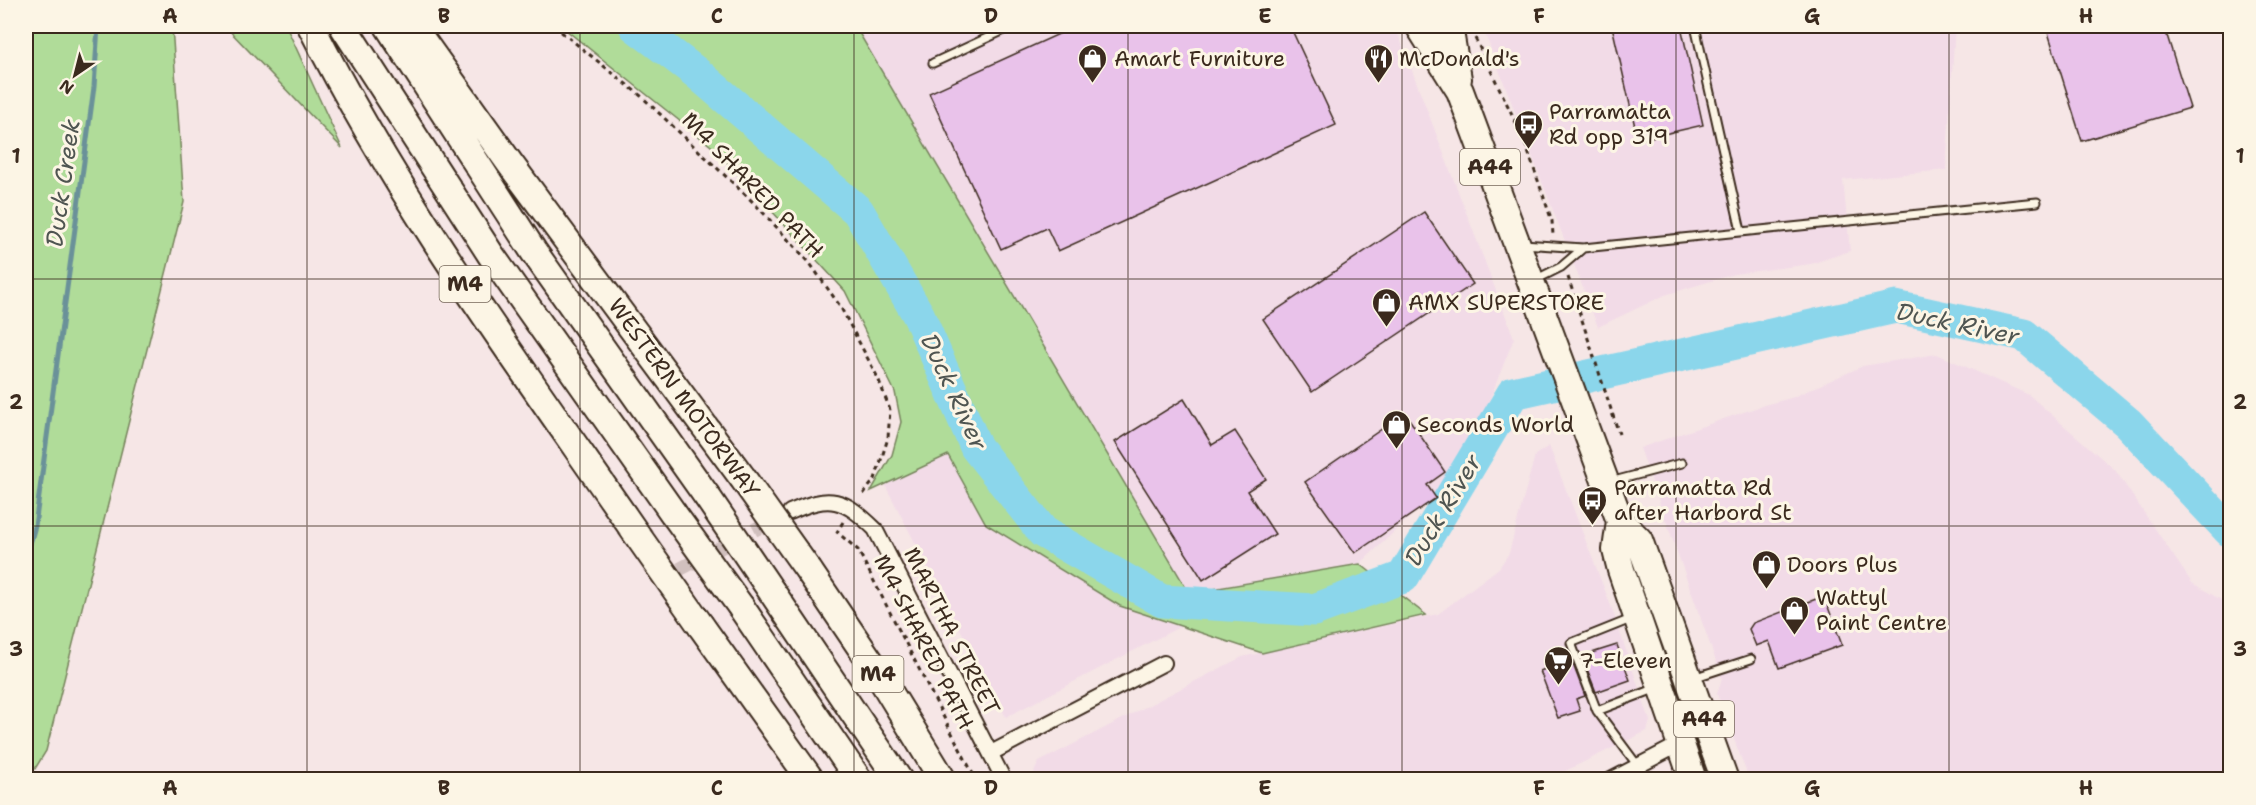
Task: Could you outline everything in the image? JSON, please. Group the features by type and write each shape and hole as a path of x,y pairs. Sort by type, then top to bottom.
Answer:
{"highway":[{"name":"M4","path":"311,26 346,96 394,177 486,316 635,532 811,780"},
{"name":"M4","path":"343,26 491,255 741,607 859,780"},
{"name":"WESTERN MOTORWAY","path":"388,26 534,252 706,495 899,780"},
{"name":"WESTERN MOTORWAY","path":"412,26 518,175 809,571 874,667 943,780"},
{"name":"A44","path":"1419,26 1460,91"},
{"name":"A44","path":"1449,26 1460,91 1532,282 1578,414 1620,521 1639,540 1725,780"},
{"name":"A44","path":"1620,521 1616,550 1693,780"}],"street":[{"path":"790,512 823,500 839,503 852,509"},
{"name":"MARTHA STREET","path":"852,509 875,529 1004,780"},
{"path":"991,753 1164,663"},
{"path":"1611,780 1680,744"}],"lane":[{"path":"933,63 1013,26"},
{"path":"1695,26 1741,231"},
{"path":"1518,244 1582,248 2037,202"},
{"path":"1532,282 1560,267 1582,248"},
{"path":"1605,483 1682,463"},
{"path":"1637,617 1571,643 1597,711 1638,766"},
{"path":"1690,679 1751,659"},
{"path":"1597,711 1660,687"}],"path":[{"name":"M4 SHARED PATH","path":"554,26 641,96 755,204 809,262 840,306 878,378 890,410 888,438 875,479 837,532 858,550 976,780"},
{"path":"1474,36 1481,57 1523,137 1552,221"},
{"path":"1580,308 1619,434"}],"shaded area":[{"path":"855,26 1395,26 1514,338 1463,467 1360,564 1189,593"},
{"path":"1482,26 1955,26 1946,170 1843,180 1850,251 1811,264 1734,274 1665,295 1598,327"},
{"path":"1937,354 2029,395 2115,470 2192,583 2230,605 2230,779 1749,779 1717,694 1722,678 1640,448 1764,405 1791,398 1863,366"},
{"path":"1549,446 1611,606 1650,721 1647,731 1549,779 1038,780 1034,772 1039,762 1242,657 1438,614 1499,568 1509,553 1535,455"},
{"path":"948,455 986,524 1189,622 1006,717 885,485"}],"green space":[{"path":"26,26 172,26 184,202 46,751 28,780 26,779"},
{"path":"225,26 286,26 342,148"},
{"path":"561,26 855,26 1189,593 1360,564 1426,615 1262,653 1120,606 986,524 948,455 871,491 892,455 901,422 895,392 845,291 716,150"}],"building":[{"path":"1068,26 1290,26 1336,125 1058,251 1047,228 1001,249 929,93 1070,29"},
{"path":"1612,26 1681,26 1703,125 1638,140"},
{"path":"2046,26 2164,26 2190,108 2082,141"},
{"path":"1424,212 1473,284 1312,392 1263,319"},
{"path":"1184,399 1212,445 1235,431 1266,479 1247,491 1275,534 1203,580 1115,442"},
{"path":"1405,413 1445,472 1427,485 1436,498 1355,553 1305,482"},
{"name":"Wattyl Paint Centre","path":"1824,596 1842,645 1779,668 1769,641 1756,646 1749,629 1753,623"},
{"path":"1617,645 1630,680 1596,692 1582,656"},
{"name":"7-Eleven","path":"1571,659 1585,696 1576,699 1580,711 1558,718 1540,671"}],"waterway":[{"name":"Duck Creek","path":"26,558 35,526 94,87 98,26"},
{"name":"Duck River","path":"635,26 698,74 858,211 919,316 976,447 1043,532 1162,601 1314,610 1403,577 1513,393 1896,307 2024,335 2128,423 2230,531"}],"tunnel":[{"path":"661,579 777,518"}],"place":[{"name":"Amart Furniture","path":"1093,84"},
{"name":"McDonald's","path":"1378,84"},
{"name":"Parramatta Rd opp 319","path":"1528,150"},
{"name":"AMX SUPERSTORE","path":"1387,328"},
{"name":"Seconds World","path":"1396,450"},
{"name":"Parramatta Rd after Harbord St","path":"1593,526"},
{"name":"Doors Plus","path":"1766,590"},
{"name":"Wattyl Paint Centre","path":"1795,636"},
{"name":"7-Eleven","path":"1558,686"}]}
